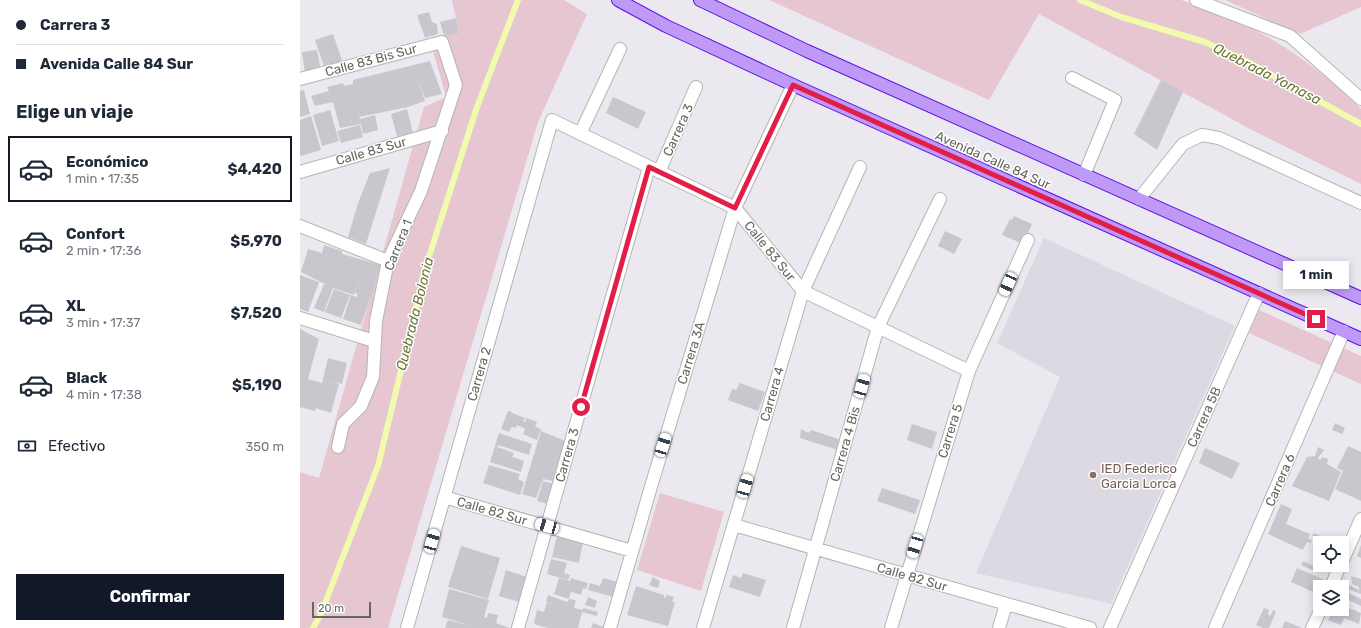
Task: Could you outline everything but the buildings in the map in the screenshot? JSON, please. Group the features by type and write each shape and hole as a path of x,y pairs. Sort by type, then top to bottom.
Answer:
{"highway":[{"name":"Avenida Calle 84 Sur","path":"618,0 666,26 793,85 1361,339"},
{"name":"Avenida Calle 84 Sur","path":"700,0 807,51 1361,298"}],"street":[{"path":"1196,0 1290,36 1361,99"},
{"name":"Calle 83 Bis Sur","path":"300,79 442,42"},
{"name":"Carrera 1","path":"338,447 343,424 361,406 373,376 376,321 388,261 421,192 456,85 442,42"},
{"path":"580,134 620,49"},
{"path":"1072,78 1115,100 1084,175"},
{"name":"Carrera 3A","path":"610,628 735,208 793,85"},
{"name":"Carrera 3","path":"518,628 654,169 696,87"},
{"name":"Calle 83 Sur","path":"552,120 735,208 802,291 969,371"},
{"name":"Carrera 2","path":"407,628 552,120"},
{"name":"Calle 83 Sur","path":"300,172 442,131"},
{"path":"1139,199 1183,144 1202,135 1220,138 1361,203"},
{"name":"Carrera 4","path":"703,628 802,291 860,167"},
{"name":"Carrera 4 Bis","path":"793,628 878,328 940,199"},
{"path":"300,226 388,261"},
{"name":"Carrera 5","path":"891,628 969,371 1028,240"},
{"name":"Carrera 5B","path":"1110,628 1259,293"},
{"path":"300,318 374,341"},
{"name":"Carrera 6","path":"1215,628 1344,331"},
{"name":"Calle 82 Sur","path":"444,497 632,551"},
{"path":"1349,546 1361,519"},
{"name":"Calle 82 Sur","path":"734,525 1090,628"},
{"path":"999,628 1006,604"},
{"path":"1312,628 1318,616"}],"shaded area":[{"path":"452,0 564,0 587,14 538,122 388,628 300,628 300,472 319,478 424,107 446,97 430,40 459,32"},
{"path":"769,0 1181,0 1235,19 1274,41 1320,72 1361,109 1361,184 1250,129 1039,14 989,100"},
{"path":"1225,0 1361,0 1361,7 1300,34"},
{"name":"IED Federico Garcia Lorca","path":"1044,238 1235,326 1111,604 976,573 1060,377 997,343"},
{"path":"1259,310 1361,356 1361,384 1249,333"},
{"path":"660,493 724,512 701,591 637,570"}],"waterway":[{"name":"Quebrada Bolonia","path":"313,628 320,616 378,466 426,266 477,107 518,0"},
{"name":"Quebrada Yomasa","path":"1080,0 1121,17 1205,42 1246,61 1361,124"}],"place":[{"name":"IED Federico Garcia Lorca","path":"1093,475"}],"route":[{"path":"581,407 649,167 735,208 793,85 1316,319"}]}
